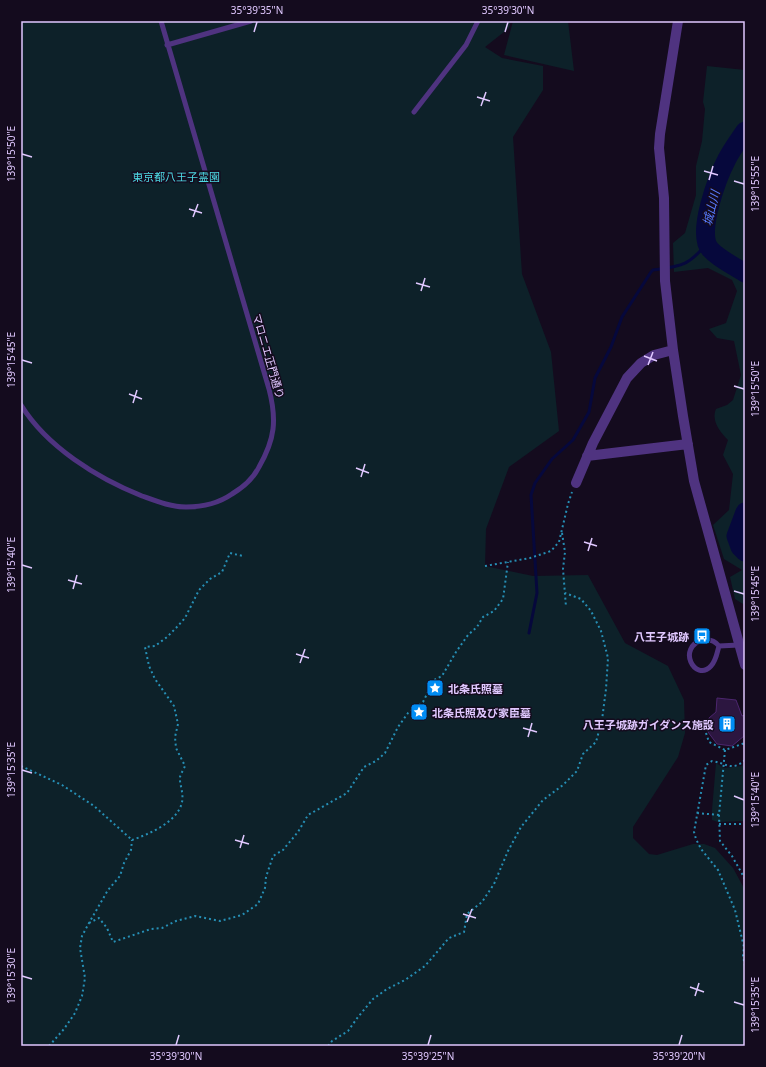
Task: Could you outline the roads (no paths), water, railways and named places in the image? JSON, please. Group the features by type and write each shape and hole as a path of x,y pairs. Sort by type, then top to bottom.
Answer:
{"street":[{"path":"678,21 660,141 664,198 665,281 673,350 694,481 745,665"},
{"path":"576,483 627,378 641,363 654,354 673,350"},
{"path":"588,456 688,444"}],"lane":[{"name":"マロニエ正門通り","path":"21,405 38,427 56,446 96,475 126,490 158,502 186,507 205,505 224,499 243,488 255,475 265,457 271,440 274,422 273,406 160,21"},
{"path":"167,45 251,21"},
{"path":"414,112 466,45 478,21"},
{"path":"710,640 715,641 719,646 716,658 711,666 701,670 694,668 690,662 689,656 692,648 698,642 710,640"},
{"path":"719,646 739,645"}],"waterway":[{"name":"城山川","path":"745,131 733,148 723,167 710,204 705,231 706,241 710,249 722,259 745,273"},
{"path":"529,633 537,593 531,495 535,483 552,459 573,440 589,412 595,378 611,347 622,317 651,272 653,270 684,264 701,251 707,243"},
{"name":"城山川","path":"745,512 736,536 740,547 745,552"}],"place":[{"name":"八王子城跡","path":"702,636"},
{"name":"北条氏照墓","path":"435,688"},
{"name":"北条氏照及び家臣墓","path":"419,712"},
{"name":"八王子城跡ガイダンス施設","path":"727,724"}],"park label":[{"name":"東京都八王子霊園","path":"176,176"}]}
